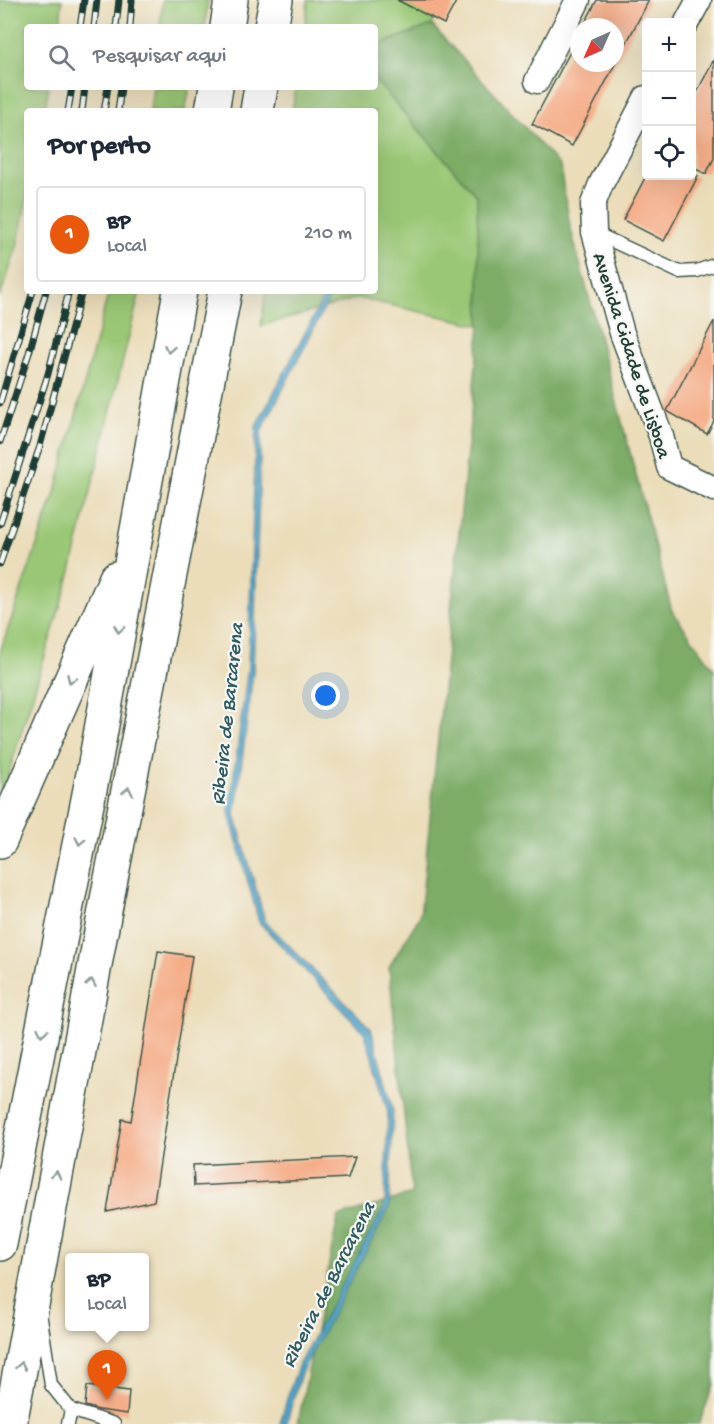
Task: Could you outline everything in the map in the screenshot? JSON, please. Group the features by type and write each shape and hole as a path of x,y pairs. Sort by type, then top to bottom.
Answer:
{"highway":[{"path":"227,24 231,0"},
{"path":"272,24 276,0"},
{"path":"212,108 216,90"},
{"path":"258,108 260,90"},
{"path":"0,1244 94,770 179,294"},
{"path":"10,1424 109,889 224,294"},
{"path":"0,841 137,530"}],"street":[{"path":"537,81 578,0"},
{"path":"689,18 699,0"},
{"name":"Avenida Cidade de Lisboa","path":"642,106 593,204 594,232 622,333 661,436 669,467 714,489"}],"lane":[{"path":"594,232 679,272 698,271 714,264"},
{"path":"36,1284 51,1385 71,1410 114,1424"},
{"path":"68,1424 71,1410"}],"green space":[{"path":"0,0 62,0 60,24 24,24 24,90 48,90 45,108 24,108 24,213 17,247 0,297"},
{"path":"163,0 208,0 205,24 160,24"},
{"path":"308,0 440,0 432,25 378,45 378,24 305,24"},
{"path":"432,25 560,166 570,226 672,611 714,669 714,1384 699,1424 298,1424 338,1217 412,1194 389,967 420,916 480,325 477,196 378,83 378,45"},
{"path":"378,83 477,196 480,325 358,298 261,326 266,294 378,294 378,108 292,108 296,90 378,90"},
{"path":"153,90 189,90 186,108 150,108"},
{"path":"108,294 139,294 70,575 0,801 0,652 57,487"}],"water":[{"path":"325,294 331,294 261,432 253,673 235,815 265,921 371,1029 393,1110 389,1208 301,1373 286,1424 280,1424 299,1364 384,1208 388,1112 365,1033 259,922 229,812 248,667 256,427"}],"building":[{"path":"397,0 457,0 444,24"},
{"path":"597,0 649,0 624,47 624,18 588,18"},
{"path":"570,52 570,72 611,72 572,146 532,124"},
{"path":"714,59 714,158 706,174 696,169 696,94"},
{"path":"644,180 696,180 664,241 623,220"},
{"path":"714,321 714,421 707,434 667,411"},
{"path":"158,951 192,956 154,1201 107,1212 122,1119 131,1121"},
{"path":"355,1157 348,1178 194,1186 193,1165"},
{"path":"87,1386 129,1391 127,1414 85,1406"}],"railway":[{"path":"80,24 84,0"},
{"path":"94,24 97,0"},
{"path":"116,24 119,0"},
{"path":"130,24 132,0"},
{"path":"68,108 72,90"},
{"path":"82,108 85,90"},
{"path":"104,108 108,90"},
{"path":"118,108 121,90"},
{"path":"0,403 32,294"},
{"path":"0,442 45,294"},
{"path":"0,524 48,374 68,294"},
{"path":"0,564 40,446 81,294"}],"place":[{"name":"BP","path":"107,1400"}],"water label":[{"name":"Ribeira de Barcarena","path":"226,714"},
{"name":"Ribeira de Barcarena","path":"327,1284"}]}
